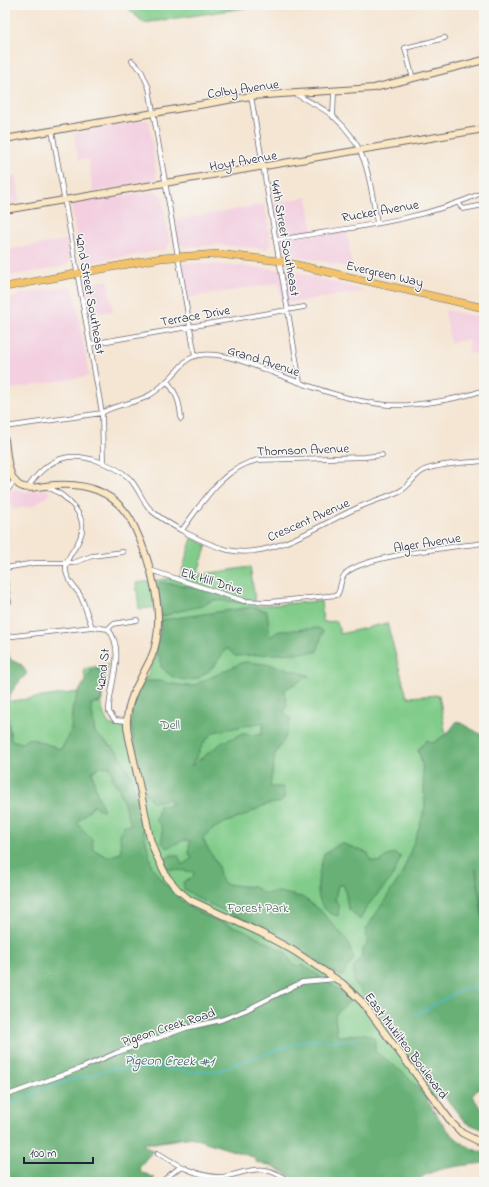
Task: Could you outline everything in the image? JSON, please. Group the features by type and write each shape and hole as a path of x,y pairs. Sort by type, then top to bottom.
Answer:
{"main road":[{"name":"Colby Avenue","path":"5,138 251,96 294,92 334,92 374,88 484,60"},
{"name":"Hoyt Avenue","path":"5,210 263,168 484,129"},
{"path":"5,287 177,256 218,254 280,261"},
{"name":"Evergreen Way","path":"280,261 484,308"},
{"path":"5,440 12,477 18,485 28,488"},
{"name":"East Mukilteo Boulevard","path":"28,488 68,484 88,486 113,499 123,508 134,526 150,570 156,600 157,637 152,657 132,696 127,721 155,853 167,877 178,890 200,906 261,933 294,951 337,979 362,1002 452,1123 462,1133 484,1144"}],"street":[{"path":"412,79 405,48 445,38"},
{"path":"5,427 102,413 107,409 135,402 150,395 167,381 187,360 195,356 149,88 141,70 132,61"},
{"path":"294,92 334,116 362,151 369,177 377,223"},
{"path":"334,92 334,116"},
{"name":"44th Street Southeast","path":"251,96 289,310 300,382"},
{"name":"42nd Street Southeast","path":"52,130 102,413 104,448 103,462"},
{"name":"Rucker Avenue","path":"276,240 418,216 459,204 484,192"},
{"path":"459,204 463,209 484,205"},
{"name":"Terrace Drive","path":"90,344 304,307"},
{"name":"Grand Avenue","path":"195,356 208,354 224,356 345,396 389,405 449,399 484,390"},
{"path":"167,381 176,393 181,407 181,420"},
{"name":"Thomson Avenue","path":"182,530 224,478 245,462 258,460 365,457 382,455"},
{"name":"Crescent Avenue","path":"28,488 33,479 48,467 65,457 103,462 128,477 152,511 182,530 227,550 254,552 288,541 356,508 402,491 416,474 426,469 484,461"},
{"path":"5,493 14,481"},
{"path":"45,486 67,498 81,520 83,528 81,537 66,564 68,578 80,596 92,627"},
{"name":"Alger Avenue","path":"269,602 337,595 340,589 341,580 345,574 354,567 373,560 484,543"},
{"path":"5,568 53,562 66,564 92,556 123,552"},
{"name":"Elk Hill Drive","path":"150,570 244,600 269,602"},
{"path":"5,579 9,602 5,603"},
{"path":"5,637 92,627 108,629 114,624 137,620"},
{"name":"42nd St","path":"108,629 113,636 116,654 109,712 115,720 127,721"},
{"name":"Pigeon Creek Road","path":"5,1096 81,1068 116,1053 186,1028 221,1020 246,1010 302,982 337,979"},
{"path":"158,1153 180,1167 209,1176 222,1178 254,1169 264,1168 273,1171 290,1182"},
{"path":"161,1182 180,1167"}],"shaded area":[{"path":"145,120 149,121 157,180 93,192 88,159 78,160 74,133"},
{"path":"16,176 20,203 5,205 5,178"},
{"path":"157,191 162,196 170,243 165,250 85,264 80,259 71,206 73,203"},
{"path":"307,197 313,236 347,231 352,268 284,253 273,203"},
{"path":"265,204 271,244 267,249 220,245 184,247 179,243 175,220"},
{"path":"66,240 71,260 66,266 5,277 5,250"},
{"path":"183,263 245,266 297,272 366,291 282,304 278,283 188,298"},
{"path":"108,280 113,311 89,315 84,287 88,284"},
{"path":"68,286 74,290 89,376 5,390 5,299 17,297 17,295"},
{"path":"445,310 484,318 484,352 469,354 468,340 450,342"},
{"path":"14,489 25,492 46,489 52,493 33,506 13,509 11,506 9,493"}],"green space":[{"path":"124,5 265,5 144,23"},
{"name":"Forest Park","path":"192,538 207,545 197,575 250,567 256,606 321,601 323,622 337,621 340,634 387,623 407,697 439,695 447,741 463,773 484,914 484,1089 333,1116 300,1182 270,1164 257,1162 256,1157 192,1137 149,1144 131,1135 63,1157 5,702 86,691 84,669 108,664 102,695 105,718 110,725 124,726 135,722 140,689 160,649 160,607 139,609 136,583 180,577"},
{"path":"159,582 199,588 245,603 214,600 202,606 161,617 158,592"},
{"path":"252,607 267,611 270,637 279,631 318,628 323,631 317,652 235,656 227,648 213,667 207,672 200,677 186,680 171,675 161,667 160,657 155,654 162,620"},
{"path":"5,648 11,660 22,665 27,674 13,690 7,704 11,740 22,743 29,738 59,749 62,748 71,730 72,709 78,693 92,670 103,669 107,677 102,687 101,702 91,704 95,733 118,752 131,776 152,867 164,883 181,901 196,911 215,920 244,930 285,952 294,966 303,965 352,999 335,1015 337,1036 365,1034 375,1038 375,1051 413,1082 452,1135 471,1148 484,1153 484,1163 438,1170 422,1177 418,1182 300,1182 273,1166 256,1162 256,1158 190,1137 142,1144 153,1151 139,1167 141,1172 155,1178 150,1182 5,1182","holes":["109,766 112,773 112,779 119,789 131,825 124,825 120,835 121,853 107,857 93,849 92,839 77,823 94,805 102,812 104,810 97,794 92,772 98,768"]},
{"name":"Dell","path":"243,662 277,666 309,676 284,690 287,703 284,713 291,719 284,740 275,754 270,787 283,787 285,797 280,803 266,805 246,815 222,824 212,830 203,839 218,866 225,884 254,887 263,893 279,892 302,897 319,909 347,940 354,958 342,976 334,973 270,932 201,900 184,889 183,882 193,877 194,872 167,869 163,861 171,855 178,855 182,865 192,858 188,852 190,841 184,840 167,848 161,842 162,830 156,821 159,805 166,806 173,803 168,799 153,802 146,795 130,722 133,696 141,683 146,681 160,681 178,685 193,686","holes":["264,722 261,735 242,734 223,742 191,766 205,741 214,732"]},
{"path":"457,721 484,736 484,922 476,869 484,929 484,1082 472,1096 484,1112 484,1130 465,1122 407,1050 405,1050 381,1014 354,983 354,967 362,955 362,950 367,944 366,929 402,874 425,807 422,763 418,750 427,740 433,743 448,733"},
{"path":"341,843 368,853 371,861 381,862 384,858 393,853 401,857 392,878 368,905 360,920 348,908 344,885 338,885 335,899 339,906 338,916 329,912 319,899 318,881 324,854"}],"waterway":[{"name":"Pigeon Creek #1","path":"415,1015 465,988 484,989"},
{"name":"Pigeon Creek #1","path":"5,1106 45,1088 112,1069 159,1068 195,1072 218,1071 306,1040 359,1041"}]}
